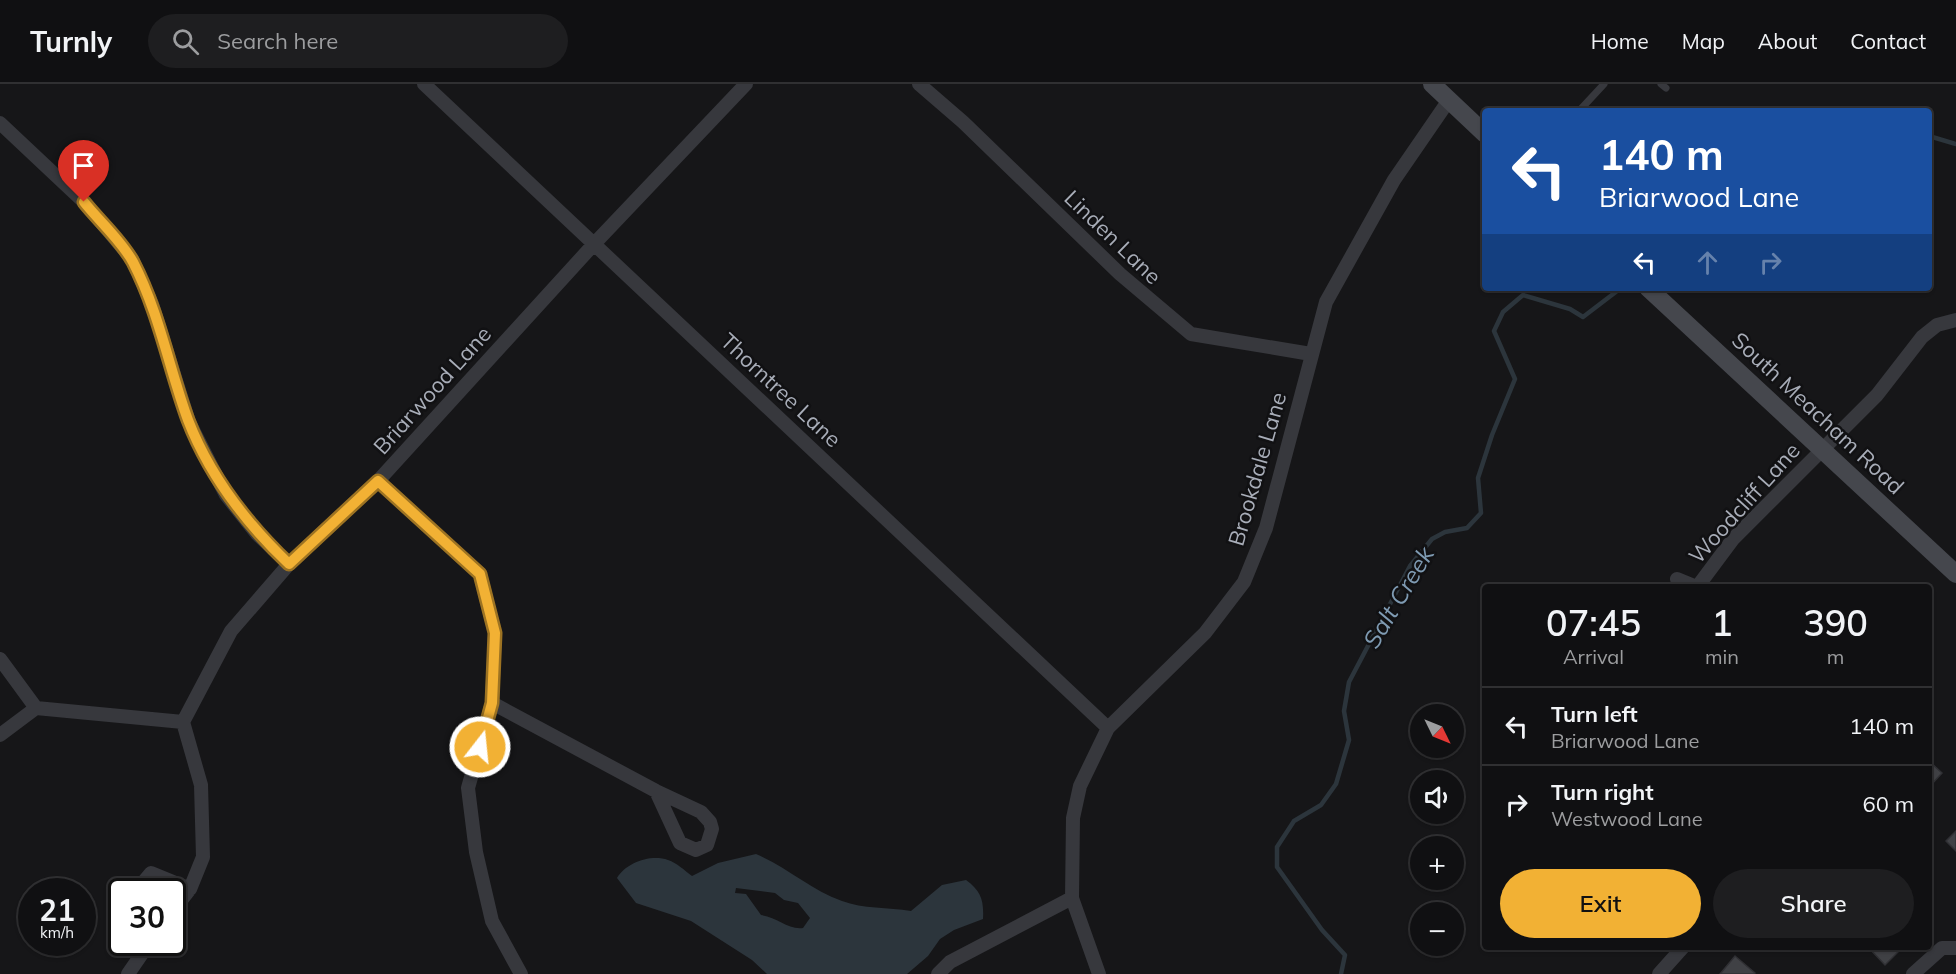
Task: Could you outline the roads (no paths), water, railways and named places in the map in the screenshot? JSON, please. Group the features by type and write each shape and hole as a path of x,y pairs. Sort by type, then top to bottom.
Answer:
{"main road":[{"path":"1432,84 1482,131"},
{"name":"South Meacham Road","path":"1651,291 1956,574"}],"street":[{"name":"Thorntree Lane","path":"424,84 1108,728"},
{"name":"Briarwood Lane","path":"183,722 231,631 289,564 378,481 594,244 746,84"},
{"name":"Linden Lane","path":"919,84 963,122 1120,274 1191,334 1311,354"},
{"name":"Brookdale Lane","path":"1072,898 1073,818 1080,786 1108,728 1205,633 1244,582 1266,528 1326,302 1394,180 1449,100"},
{"path":"0,123 84,202 132,259 152,304 189,422 226,495 257,534 289,564"},
{"name":"Woodcliff Lane","path":"1698,584 1733,539 1877,395 1922,337 1937,326 1956,320"},
{"path":"378,481 480,574 495,633 492,703 468,788 476,852 492,921 522,974"},
{"name":"Woodcliff Lane","path":"1677,579 1691,584"},
{"path":"0,660 36,708"},
{"path":"492,703 707,817 712,836 707,845 696,850 680,843 656,791"},
{"path":"0,735 36,708 183,722 201,796 203,857 186,895"},
{"path":"147,878 151,873 162,878"},
{"path":"186,888 190,890"},
{"path":"938,974 950,962 1072,898 1099,974"},
{"path":"1913,974 1942,948 1956,948"},
{"path":"1659,974 1680,950"},
{"path":"128,974 137,956"}],"lane":[{"path":"1582,108 1604,84"}],"waterway":[{"name":"Salt Creek","path":"1932,137 1956,144"},
{"name":"Salt Creek","path":"1341,974 1345,955 1322,930 1277,867 1277,847 1294,821 1321,805 1336,784 1349,740 1344,711 1349,682 1410,566 1432,539 1445,532 1467,528 1481,513 1478,478 1492,435 1515,379 1494,331 1503,312 1523,295 1570,309 1583,317 1617,291"}]}
